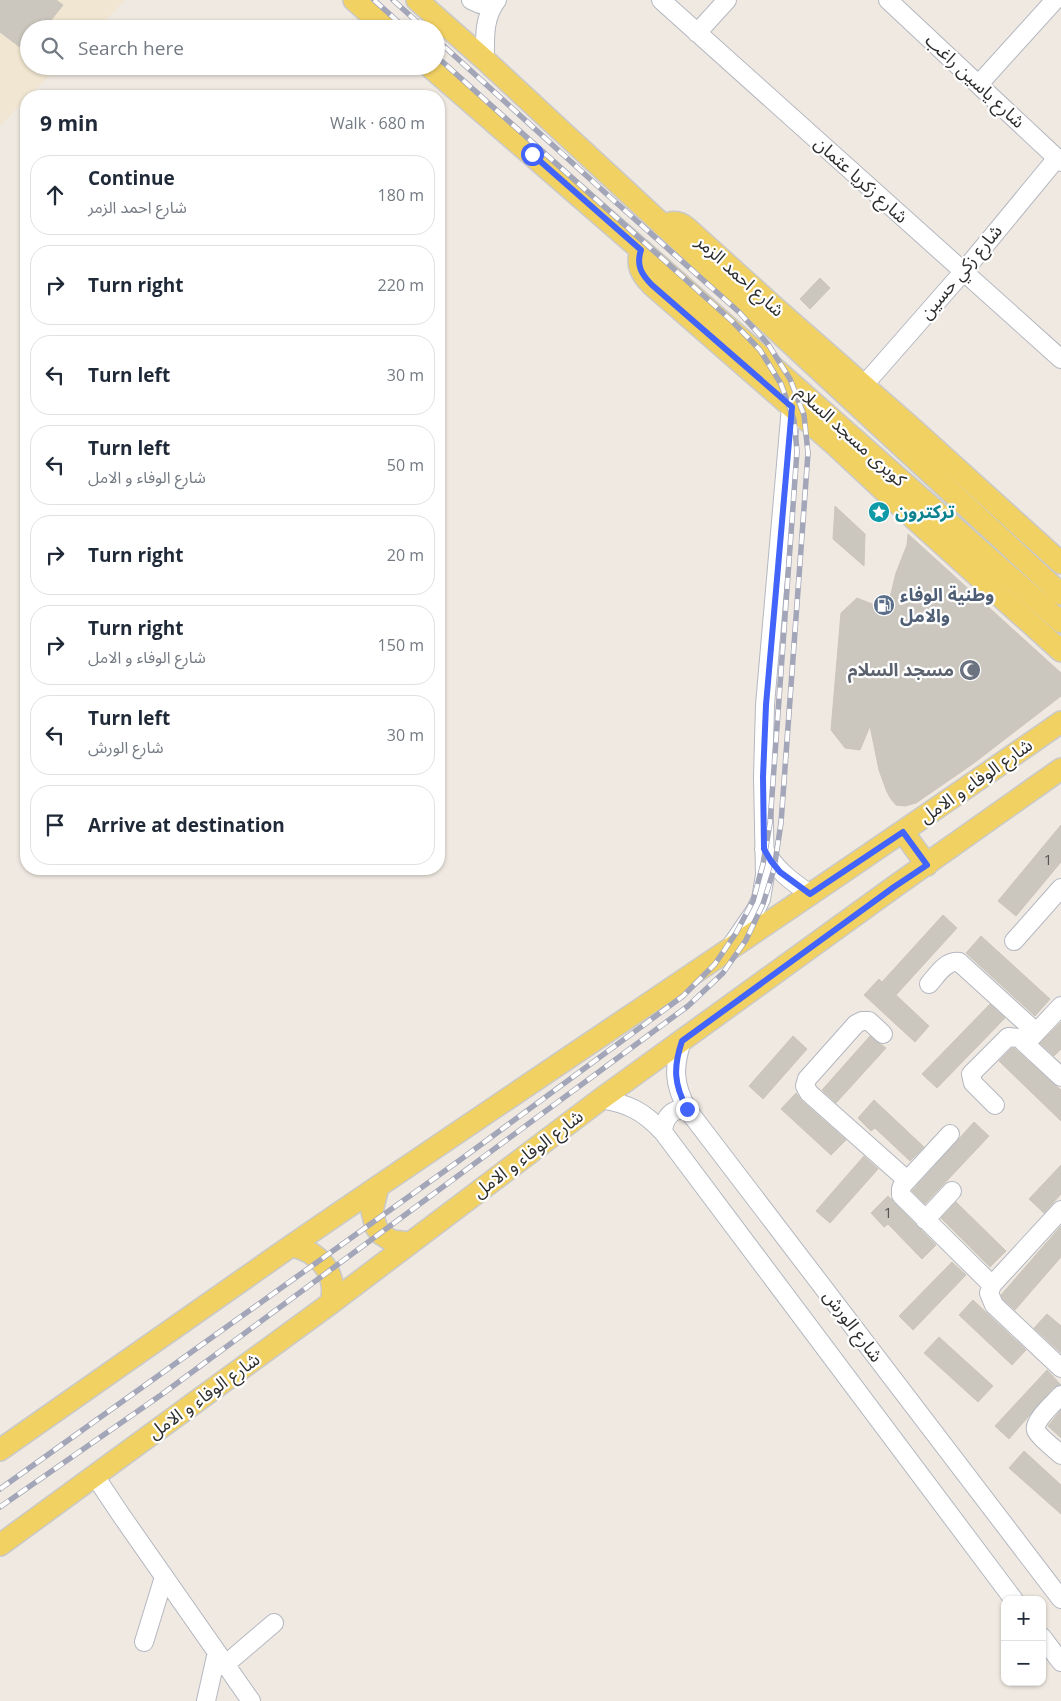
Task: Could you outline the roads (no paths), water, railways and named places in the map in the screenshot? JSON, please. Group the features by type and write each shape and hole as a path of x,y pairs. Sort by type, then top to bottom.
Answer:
{"main road":[{"path":"354,0 377,20"},
{"path":"417,0 440,20"},
{"path":"445,25 663,226"},
{"path":"439,75 641,250 638,259 639,268 652,285 834,444 910,515 1060,649"},
{"name":"شارع احمد الزمر","path":"663,226 673,222 687,228 1061,563"},
{"name":"كوبرى مسجد السلام","path":"663,226 1061,594"},
{"name":"كوبرى مسجد السلام","path":"641,250 1061,622"},
{"name":"شارع الوفاء و الامل","path":"0,1450 292,1246 729,948 903,832 1061,722"},
{"name":"شارع الوفاء و الامل","path":"0,1545 331,1303 601,1099 1061,769"},
{"path":"903,832 927,865"},
{"path":"378,1187 372,1211 376,1227 381,1234 392,1241 410,1243"},
{"path":"292,1246 309,1251 323,1262 333,1287 331,1303"}],"street":[{"path":"471,0 480,4 496,1"},
{"name":"شارع زكريا عثمان","path":"661,0 1061,359"},
{"path":"697,33 727,0"},
{"name":"شارع ياسين راغب","path":"888,0 1059,160"},
{"path":"979,84 1055,0"},
{"path":"485,60 484,37 486,25 496,1"},
{"name":"شارع زكي حسين","path":"864,386 1059,160"},
{"path":"729,948 755,911 761,899 765,875 763,777 766,705 792,407"},
{"path":"764,849 780,872 810,894"},
{"path":"1014,941 1061,888"},
{"path":"929,984 947,964 959,962 1031,1038 1061,1078"},
{"path":"1031,1038 1061,1006"},
{"path":"883,1034 869,1021 862,1021 856,1024 807,1079 805,1086 809,1093 907,1180"},
{"path":"995,1105 973,1083 971,1074 1005,1038 1031,1038"},
{"name":"شارع الورش","path":"682,1041 676,1058 676,1076 679,1093 687,1109 1061,1599"},
{"name":"شارع الورش","path":"601,1099 619,1102 635,1109 650,1119 663,1132 1011,1596"},
{"path":"663,1132 664,1121 671,1112 682,1108 687,1109"},
{"path":"950,1134 900,1188 901,1195 924,1220 992,1285"},
{"path":"924,1220 952,1191"},
{"path":"1061,1210 992,1285 989,1293 994,1305 1061,1368"},
{"path":"1061,1395 1038,1420 1035,1429 1061,1455"},
{"path":"95,1476 251,1701"},
{"path":"144,1642 164,1577"},
{"path":"206,1701 221,1658 274,1623"},
{"path":"1045,1641 1061,1662"}],"railway":[{"path":"374,0 396,20"},
{"path":"393,0 415,20"},
{"path":"0,1507 161,1395 688,1006 723,973 746,940 763,904 774,869 781,823 808,453 804,415 790,379 768,344 739,312 445,47"},
{"path":"0,1489 460,1160 683,996 715,964 736,933 753,901 763,864 770,823 797,451 794,420 781,384 760,350 732,321 445,64"}],"place":[{"name":"تركترون","path":"879,512"},
{"name":"وطنية الوفاء والامل","path":"884,605"},
{"name":"مسجد السلام","path":"970,670"}]}
